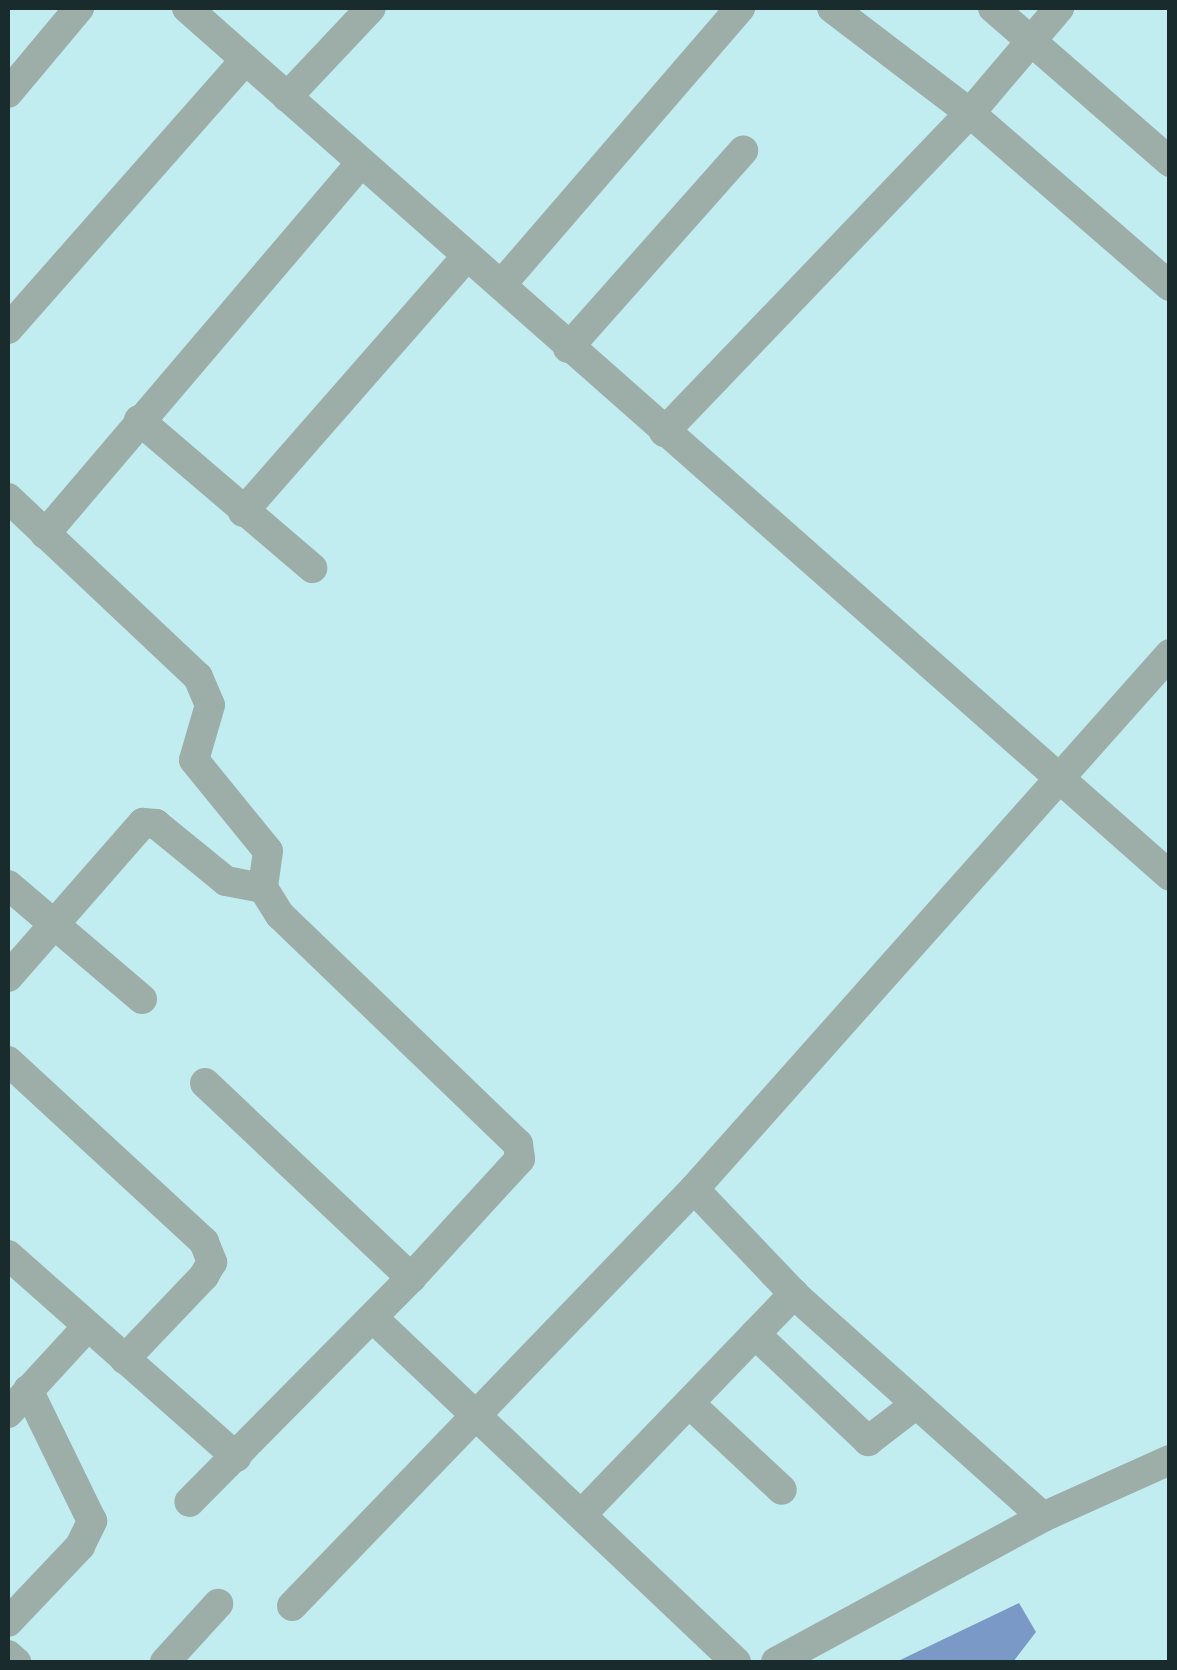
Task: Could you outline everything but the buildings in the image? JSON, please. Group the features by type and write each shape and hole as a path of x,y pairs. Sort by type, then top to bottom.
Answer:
{"street":[{"path":"8,93 79,8"},
{"path":"287,97 371,8"},
{"path":"501,285 740,8"},
{"path":"832,8 970,113 1170,286"},
{"path":"994,8 1170,162"},
{"path":"664,432 970,113 1059,8"},
{"path":"204,13 245,60 360,163 1170,876"},
{"path":"8,328 245,60"},
{"path":"568,348 743,151"},
{"path":"45,534 360,163"},
{"path":"243,512 467,256"},
{"path":"139,420 312,568"},
{"path":"8,498 204,687 210,705 194,760 268,851 263,888"},
{"path":"292,1606 474,1412 694,1189 1170,654"},
{"path":"8,977 149,821 226,881 263,888 296,932 518,1144 520,1159 411,1278 188,1502"},
{"path":"8,885 142,998"},
{"path":"8,1061 204,1242 212,1262 204,1276 125,1359"},
{"path":"205,1083 411,1278"},
{"path":"694,1189 794,1294 1043,1518"},
{"path":"8,1255 236,1456"},
{"path":"582,1514 794,1294"},
{"path":"372,1318 736,1662"},
{"path":"8,1414 88,1326"},
{"path":"755,1334 868,1441 916,1404"},
{"path":"8,1622 80,1546 92,1520 28,1390"},
{"path":"689,1403 782,1490"},
{"path":"776,1662 1043,1518 1170,1460"},
{"path":"165,1662 218,1604"},
{"path":"8,1655 16,1662"}],"water":[{"path":"1019,1603 1036,1632 1013,1662 896,1662"}]}
